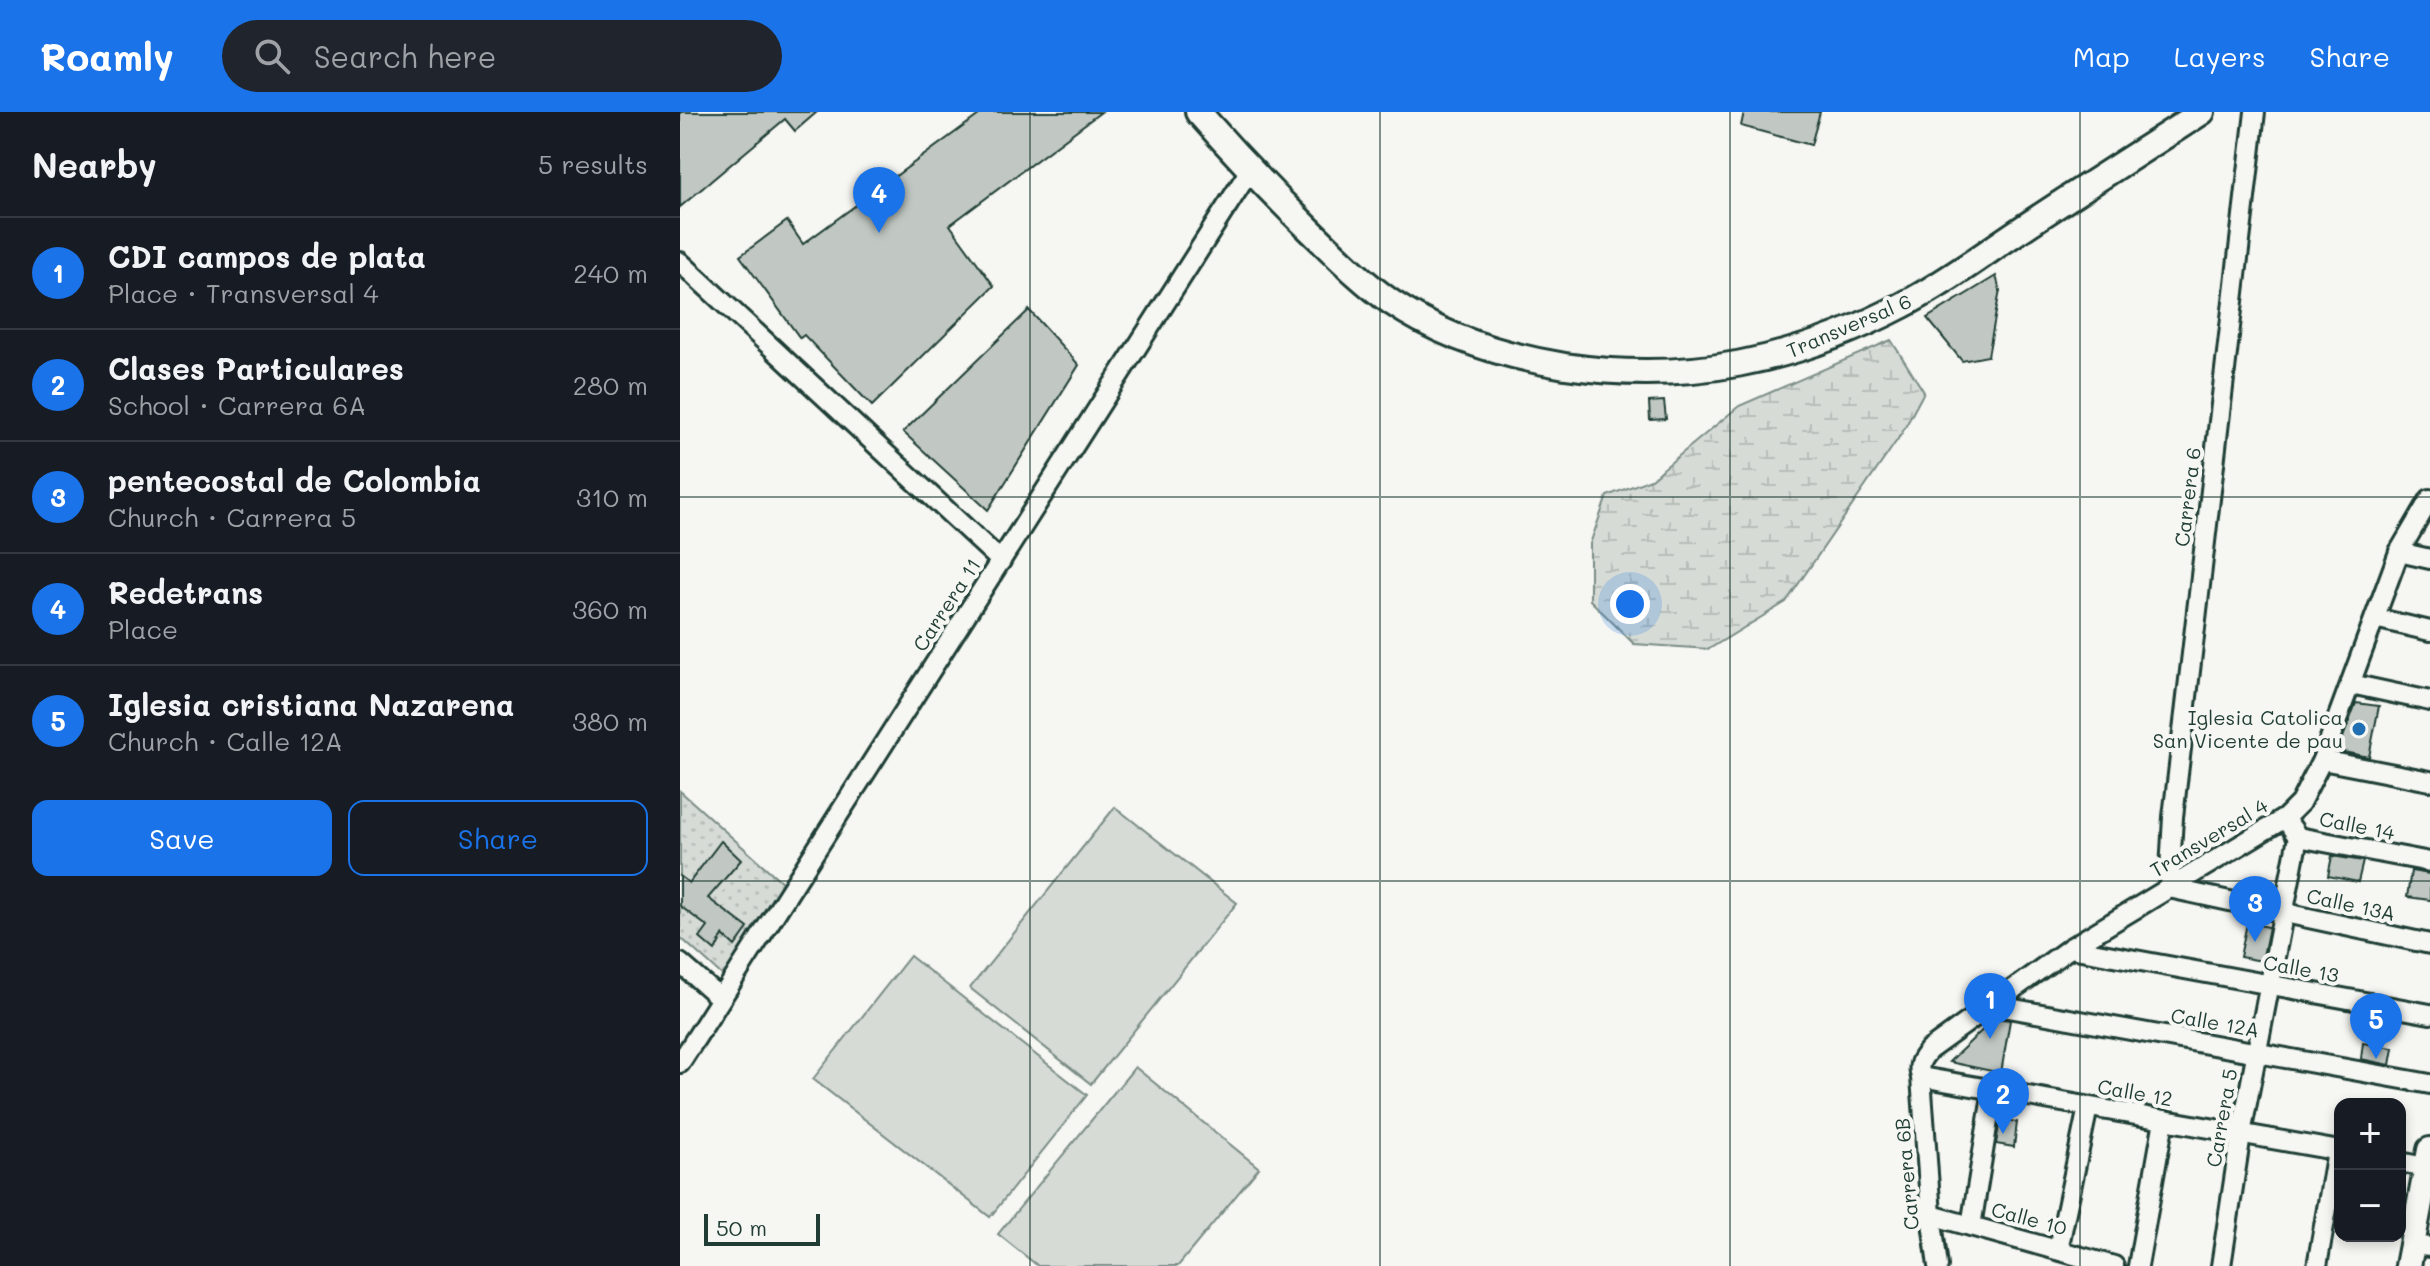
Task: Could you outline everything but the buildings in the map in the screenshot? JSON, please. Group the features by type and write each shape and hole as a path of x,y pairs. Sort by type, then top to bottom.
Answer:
{"street":[{"name":"Transversal 6","path":"1198,112 1250,170 1356,275 1393,303 1450,334 1516,356 1610,371 1691,371 1728,367 1783,355 1851,330 1903,305 2202,112"},
{"name":"Carrera 6","path":"2169,888 2173,817 2255,112"},
{"name":"Carrera 11","path":"680,1063 1250,170"},
{"path":"680,262 1001,561"},
{"name":"Transversal 4","path":"1921,1077 1919,1064 1929,1050 2070,948 2285,818 2300,803 2322,760 2399,552 2430,499"},
{"path":"2399,552 2430,559"},
{"path":"2375,618 2430,631"},
{"path":"2351,684 2430,701"},
{"path":"2322,760 2430,781"},
{"name":"Calle 14","path":"2285,818 2298,837 2430,862"},
{"name":"Carrera 5","path":"2221,1266 2241,1134 2298,837"},
{"name":"Calle 13A","path":"2169,888 2430,944"},
{"name":"Calle 13","path":"2070,948 2430,1014"},
{"path":"680,963 720,998"},
{"name":"Calle 12A","path":"1992,1005 2430,1084"},
{"name":"Calle 12","path":"1921,1077 2334,1150"},
{"name":"Carrera 6B","path":"1921,1077 1931,1215 1938,1266"},
{"path":"1971,1226 1993,1090"},
{"path":"2058,1250 2088,1107"},
{"path":"2138,1266 2164,1120"},
{"path":"2406,1162 2429,1162 2417,1253"},
{"path":"2317,1266 2335,1170"},
{"name":"Calle 10","path":"1931,1215 2114,1266"}],"green space":[{"path":"1891,340 1924,392 1902,433 1786,602 1709,649 1634,644 1590,600 1590,544 1607,496 1651,479 1739,406"},
{"path":"680,791 783,883 723,976 680,937"},
{"path":"1115,807 1237,903 1091,1084 970,988"},
{"path":"910,956 1087,1095 990,1217 813,1079"},
{"path":"1135,1067 1259,1168 1178,1266 1038,1266 998,1234"}],"place":[{"name":"Redetrans","path":"879,233"},
{"name":"Iglesia Catolica San Vicente de pau","path":"2359,729"},
{"name":"pentecostal de Colombia","path":"2255,942"},
{"name":"CDI campos de plata","path":"1990,1039"},
{"name":"Iglesia cristiana Nazarena","path":"2376,1059"},
{"name":"Clases Particulares","path":"2003,1134"}]}
